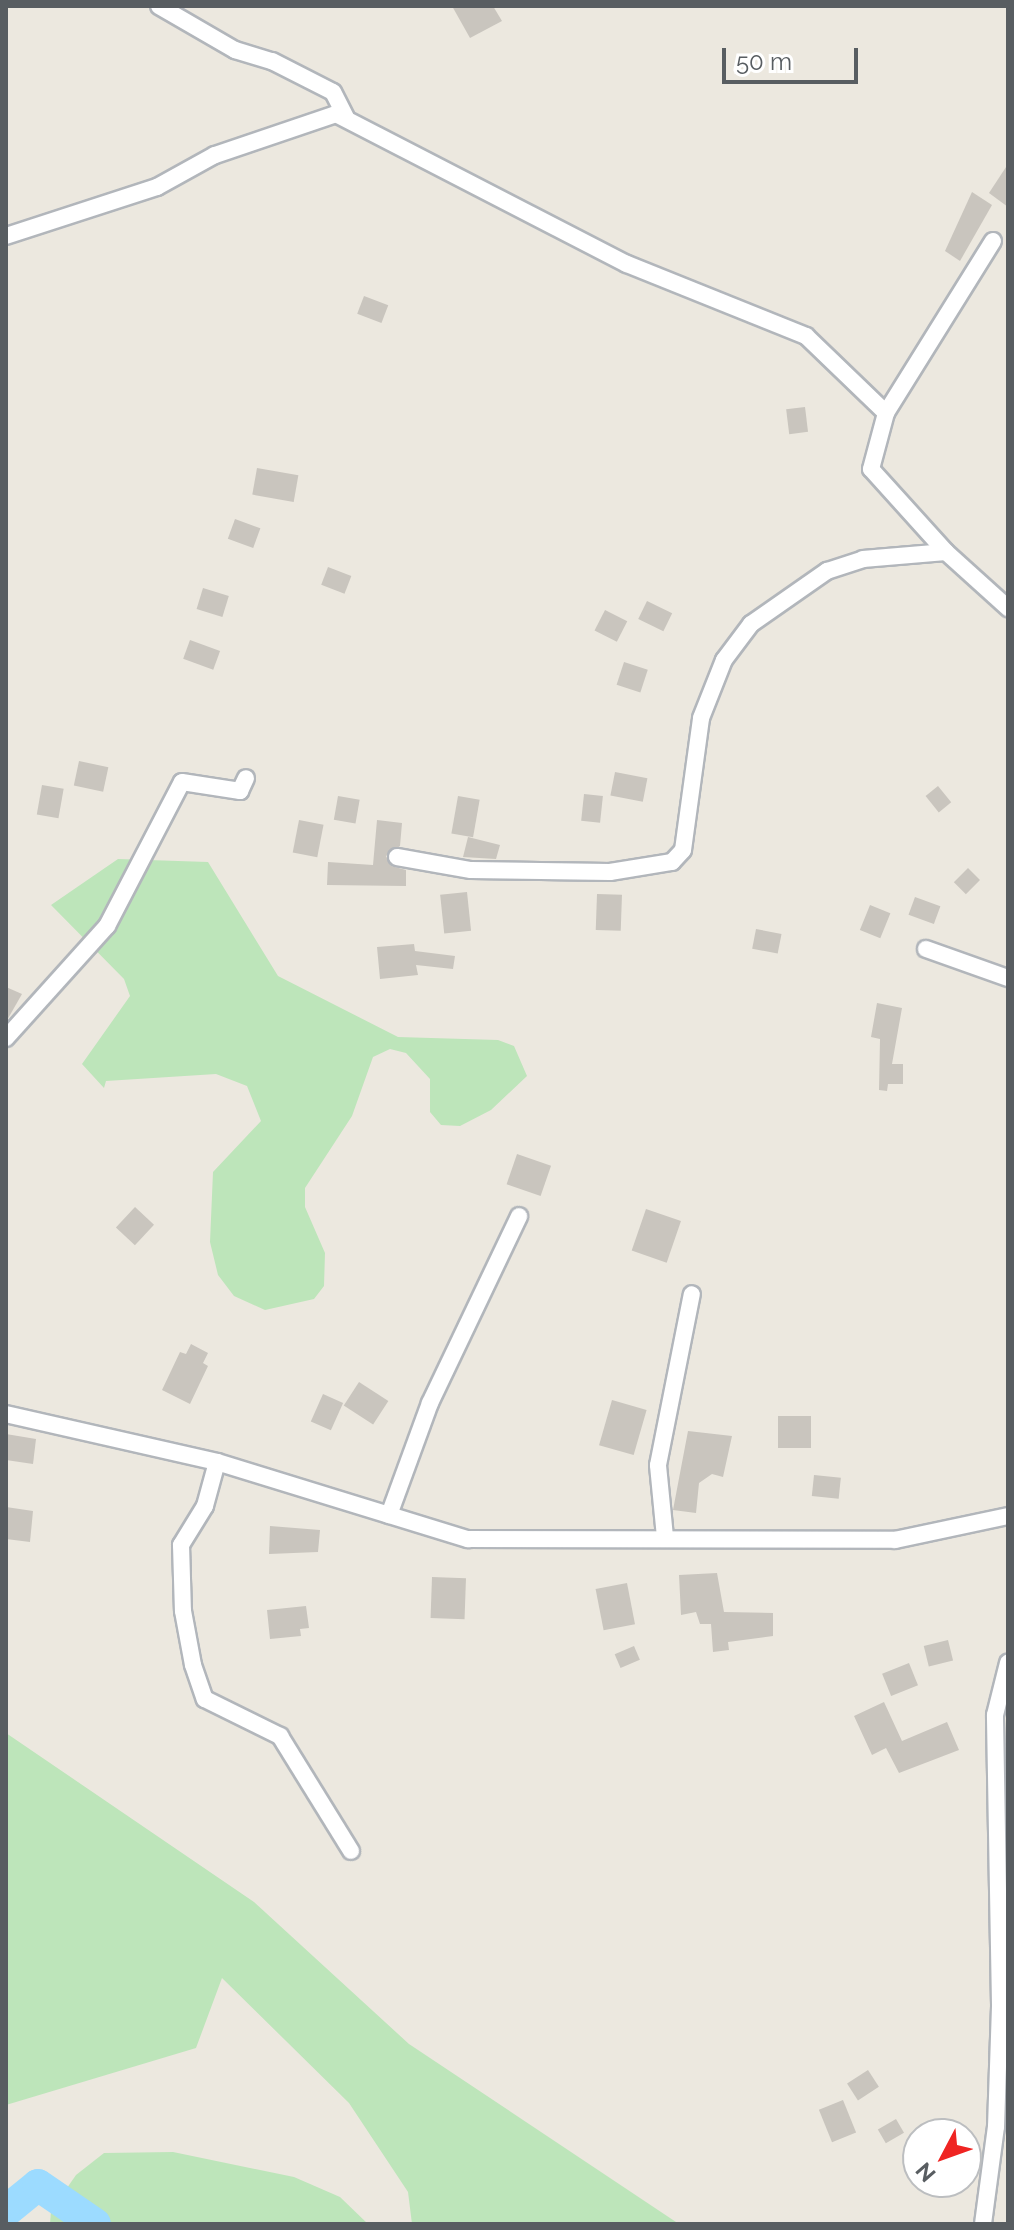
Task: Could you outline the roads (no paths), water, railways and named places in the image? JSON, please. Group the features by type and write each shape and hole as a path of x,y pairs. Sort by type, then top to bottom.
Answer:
{"street":[{"path":"159,6 235,50 272,61 333,92 346,117"},
{"path":"6,236 157,187 215,155 317,118 346,117 627,264 806,336 886,413"},
{"path":"993,241 886,413 871,469 946,552 1008,608"},
{"path":"397,857 471,870 610,872 672,862 683,850 701,718 724,660 751,624 827,571 863,559 946,552"},
{"path":"6,1038 107,926 182,782 240,791 246,778"},
{"path":"926,949 992,977 1008,978"},
{"path":"389,1515 430,1403 519,1216"},
{"path":"665,1537 658,1465 692,1294"},
{"path":"6,1414 217,1462 468,1539 665,1537 895,1540 1008,1516"},
{"path":"217,1462 205,1506 181,1545 183,1611 193,1665 205,1699 280,1736 351,1851"},
{"path":"983,2224 996,2127 1000,2005 995,1715 1008,1663"}],"waterway":[{"path":"6,2211 38,2185 95,2224"}]}
